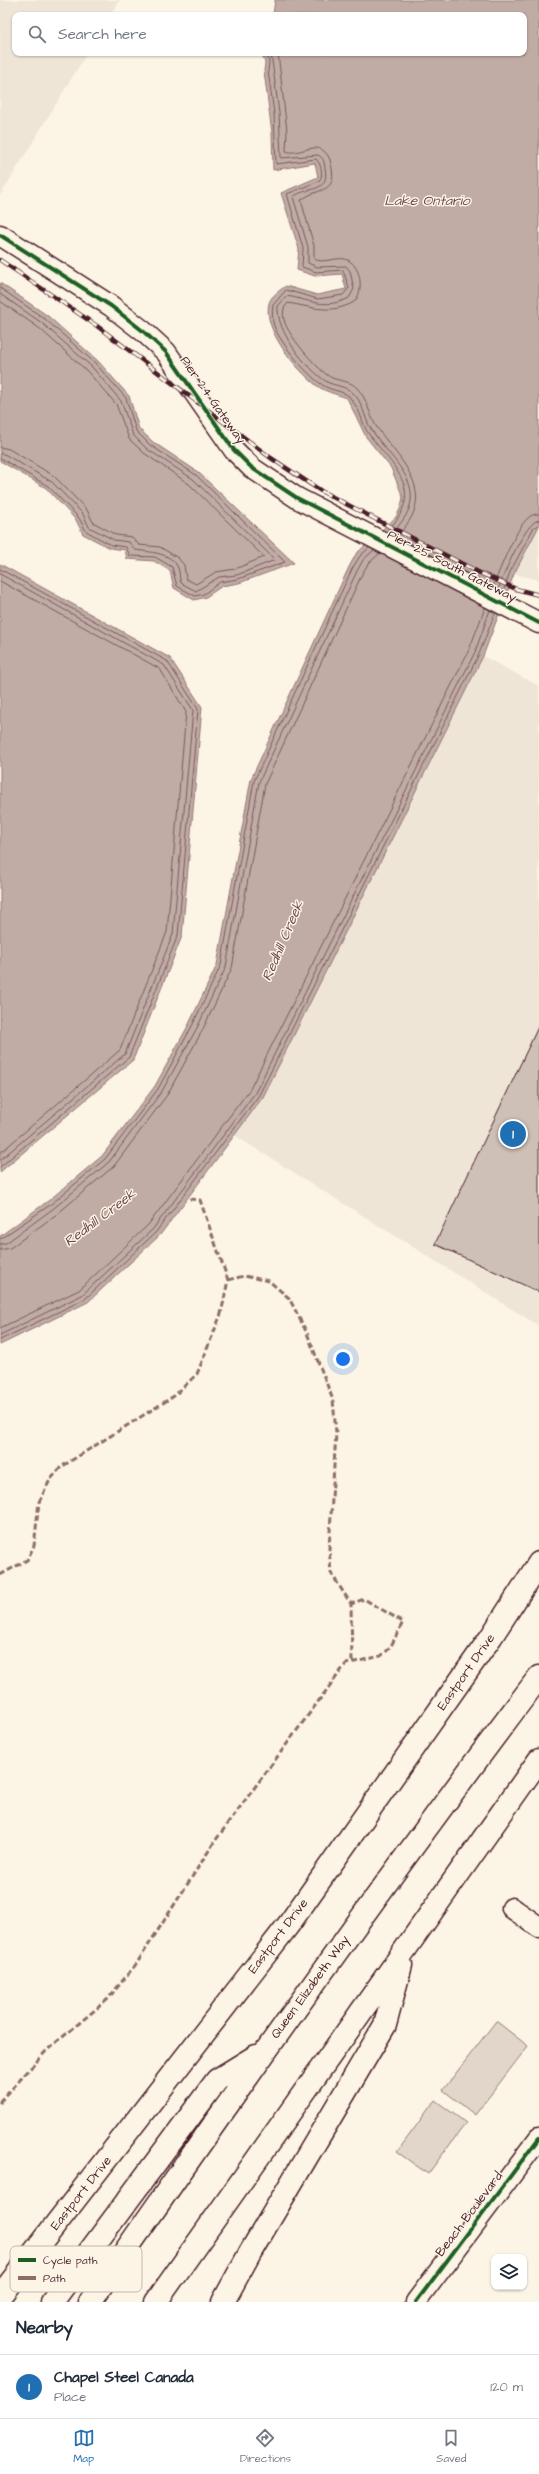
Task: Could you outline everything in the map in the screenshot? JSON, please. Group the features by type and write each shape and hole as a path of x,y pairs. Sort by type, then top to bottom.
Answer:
{"main road":[{"name":"Eastport Drive","path":"39,2246 289,1924 491,1637 539,1563"},
{"name":"Queen Elizabeth Way","path":"129,2246 264,2051 440,1807 539,1677"},
{"path":"156,2302 539,1760"},
{"path":"223,2302 251,2251 385,2024 404,1951"},
{"path":"94,2246 217,2080 264,2051"},
{"name":"Eastport Drive","path":"0,2296 10,2283"},
{"path":"52,2302 59,2292"},
{"name":"Queen Elizabeth Way","path":"90,2302 97,2292"}],"street":[{"name":"Pier 24 Gateway","path":"0,235 111,306 143,331 166,352 234,450 252,468 297,498 356,528"},
{"name":"Pier 25 South Gateway","path":"356,528 539,623"},
{"path":"512,1908 539,1927"},
{"name":"Beach Boulevard","path":"416,2302 539,2138"}],"shaded area":[{"path":"0,0 120,0 112,12 12,12 12,56 85,56 0,196"},
{"path":"539,526 539,580 514,574"},
{"path":"483,656 539,686 539,1326 234,1135 263,1097"},
{"path":"496,2021 528,2046 475,2115 443,2090"},
{"path":"435,2100 466,2123 428,2174 397,2152"}],"water":[{"path":"275,0 539,0 539,526 514,574 483,656 263,1097 160,1235 88,1302 0,1345 0,1236 48,1201 102,1156 155,1086 189,1024 217,965 251,779 356,554 396,517 401,507 403,497 391,468 366,437 347,398 323,389 308,378 291,360 276,337 271,325 268,314 270,300 286,286 317,295 346,289 342,274 315,276 297,270 299,249 281,193 318,177 315,163 273,170 272,133 264,71 265,63 263,56 527,56 527,12 273,12"},
{"path":"0,283 48,316 98,361 129,396 139,429 153,442 198,472 294,563 239,583 222,586 206,597 194,600 174,588 170,571 154,561 127,559 125,550 110,548 83,534 76,520 46,488 0,461"},
{"path":"0,564 170,658 202,707 182,936 133,1060 0,1172"}],"building":[{"path":"539,1025 539,1292 435,1244"}],"railway":[{"path":"0,260 97,326 271,458 321,491 480,573 516,589 539,595"}],"marked path":[{"path":"0,1575 27,1560 34,1546 39,1502 50,1480 61,1467 174,1396 197,1374 221,1314 228,1280 200,1200 190,1199"},
{"path":"228,1280 244,1276 269,1281 289,1298 307,1333 333,1400 336,1433 329,1548 331,1573 351,1604 352,1663"},
{"path":"0,2102 47,2050 107,2000 137,1963 215,1841 346,1664 381,1656 390,1648 403,1622 364,1599 351,1604"}],"cycle path":[{"path":"0,235 111,306 143,331 166,352 234,450 252,468 297,498 539,623"},
{"path":"416,2302 539,2138"}],"place":[{"name":"Chapel Steel Canada","path":"513,1134"}],"water label":[{"name":"Lake Ontario","path":"427,201"},
{"name":"Redhill Creek","path":"283,941"},
{"name":"Redhill Creek","path":"100,1218"}]}
